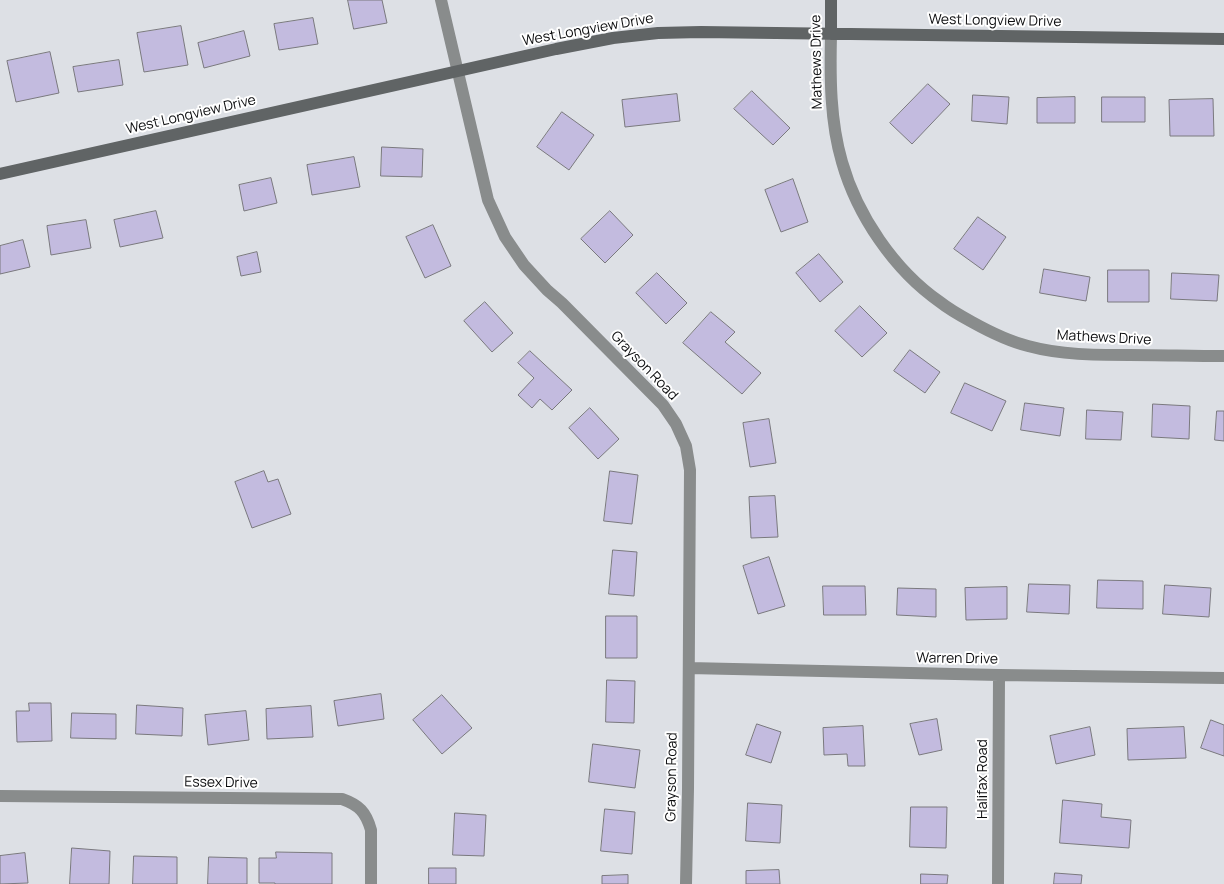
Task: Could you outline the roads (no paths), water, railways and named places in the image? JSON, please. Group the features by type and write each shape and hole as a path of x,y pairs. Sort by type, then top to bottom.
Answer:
{"street":[{"name":"Grayson Road","path":"440,0 488,200 505,237 524,265 546,290 663,405 676,424 686,446 690,470 686,884"},
{"name":"Mathews Drive","path":"831,0 832,107 842,163 854,194 879,238 892,256 923,288 940,302 991,332 1008,340 1038,348 1093,355 1224,356"},
{"name":"West Longview Drive","path":"0,174 556,49 613,38 658,33 1224,39"},
{"name":"Warren Drive","path":"689,668 1224,678"},
{"name":"Halifax Road","path":"998,884 999,675"},
{"name":"Essex Drive","path":"0,796 342,799 354,804 364,813 369,822 371,830 370,884"}]}
